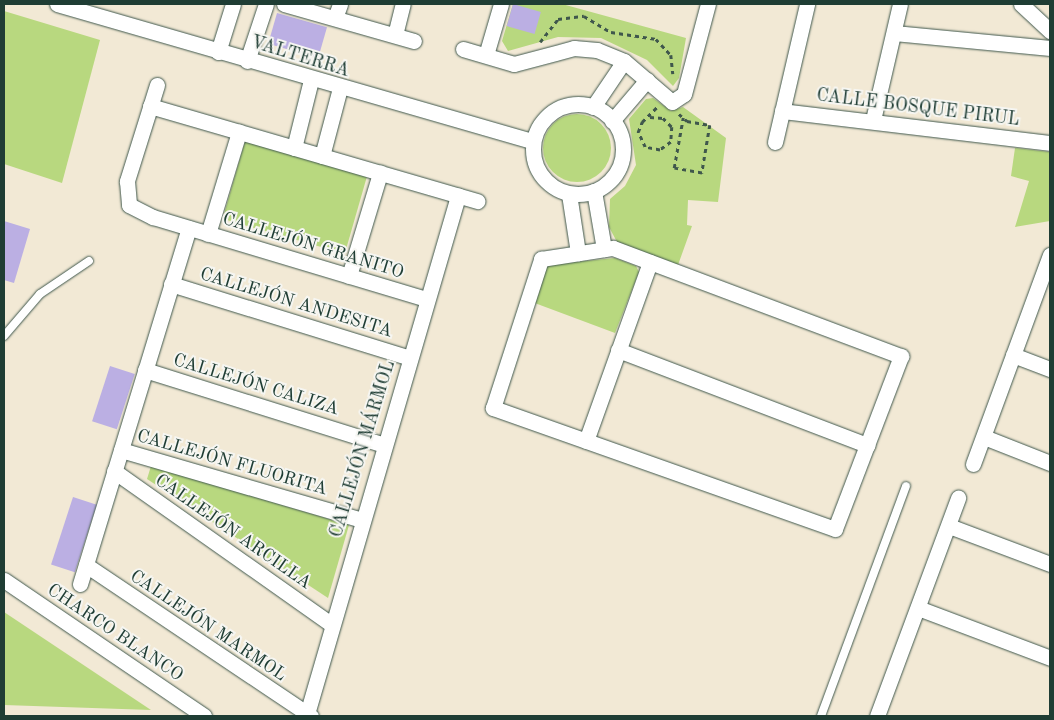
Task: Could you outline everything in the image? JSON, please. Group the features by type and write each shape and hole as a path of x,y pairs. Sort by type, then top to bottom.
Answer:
{"street":[{"name":"VALTERRA","path":"57,4 311,80 533,140"},
{"path":"218,52 233,4"},
{"path":"247,61 266,4"},
{"path":"284,4 414,41"},
{"path":"335,18 340,4"},
{"path":"394,35 403,4"},
{"path":"486,55 501,4"},
{"path":"463,49 514,64 574,48 597,50 624,61 672,102 684,94 708,4"},
{"path":"775,142 807,4"},
{"path":"873,120 900,4"},
{"path":"1021,4 1050,31"},
{"path":"894,33 1050,48"},
{"path":"593,107 624,61"},
{"path":"294,148 311,80"},
{"path":"612,120 648,80"},
{"path":"80,584 189,228 138,211 126,195 157,85"},
{"path":"322,156 340,88"},
{"path":"578,104 593,107 612,120 620,134 622,158 612,179 594,191 569,194 542,178 533,156 533,140 539,126 555,110 578,104"},
{"path":"150,106 478,201"},
{"name":"CALLE BOSQUE PIRUL","path":"782,111 873,120 1050,143"},
{"path":"208,234 239,132"},
{"path":"350,276 380,173"},
{"path":"594,191 604,249"},
{"path":"569,194 578,253"},
{"name":"CALLEJÓN MÁRMOL","path":"309,715 331,624 458,196"},
{"name":"CALLEJÓN GRANITO","path":"189,228 427,299"},
{"path":"613,248 901,356 835,529 493,408 541,259 578,253 613,248"},
{"path":"972,464 984,437 1013,355 1048,275 1050,256"},
{"path":"586,441 650,262"},
{"name":"CALLEJÓN ANDESITA","path":"171,284 410,358"},
{"path":"618,350 867,445"},
{"path":"1013,355 1050,369"},
{"name":"CALLEJÓN CALIZA","path":"145,370 384,445"},
{"path":"984,437 1050,463"},
{"name":"CALLEJÓN FLUORITA","path":"121,450 362,520"},
{"name":"CALLEJÓN ARCILLA","path":"114,471 331,624"},
{"path":"877,716 958,498"},
{"path":"949,526 1050,564"},
{"name":"CALLEJÓN MARMOL","path":"86,566 309,715"},
{"name":"CHARCO BLANCO","path":"4,580 204,716"},
{"path":"918,608 1050,658"}],"lane":[{"path":"4,336 40,294 90,261"},
{"path":"821,716 906,486"}],"path":[{"path":"540,42 558,20 584,16 611,32 648,36 663,44 674,62 673,80"},
{"path":"650,117 663,118 672,127 671,142 660,150 648,149 639,138 641,125 650,117 658,101"},
{"path":"676,109 683,118 710,125 702,173 674,168 683,118"}],"green space":[{"path":"513,4 562,4 686,38 679,78 673,86 647,60 601,38 558,37 508,51 502,41"},
{"path":"4,11 100,40 62,183 4,164"},
{"path":"653,98 671,111 683,107 726,138 718,202 688,200 687,225 692,226 678,265 617,242 609,227 610,199 625,186 636,165 629,119 646,99"},
{"path":"577,114 590,117 601,124 608,135 611,148 608,161 601,172 590,179 577,182 564,179 553,172 546,161 543,148 546,135 553,124 564,117"},
{"path":"245,141 367,176 345,254 223,219"},
{"path":"1015,148 1050,152 1050,221 1015,227 1029,181 1011,176"},
{"path":"615,258 636,266 639,272 615,333 532,302 545,265"},
{"path":"151,466 349,525 328,598 147,479"},
{"path":"4,612 151,710 4,705"}],"building":[{"path":"513,4 541,12 535,34 507,26"},
{"path":"277,13 327,27 318,58 268,44"},
{"path":"4,221 30,229 14,283 4,280"},
{"path":"110,366 135,374 117,429 92,421"},
{"path":"73,497 97,505 75,572 51,565"}]}
